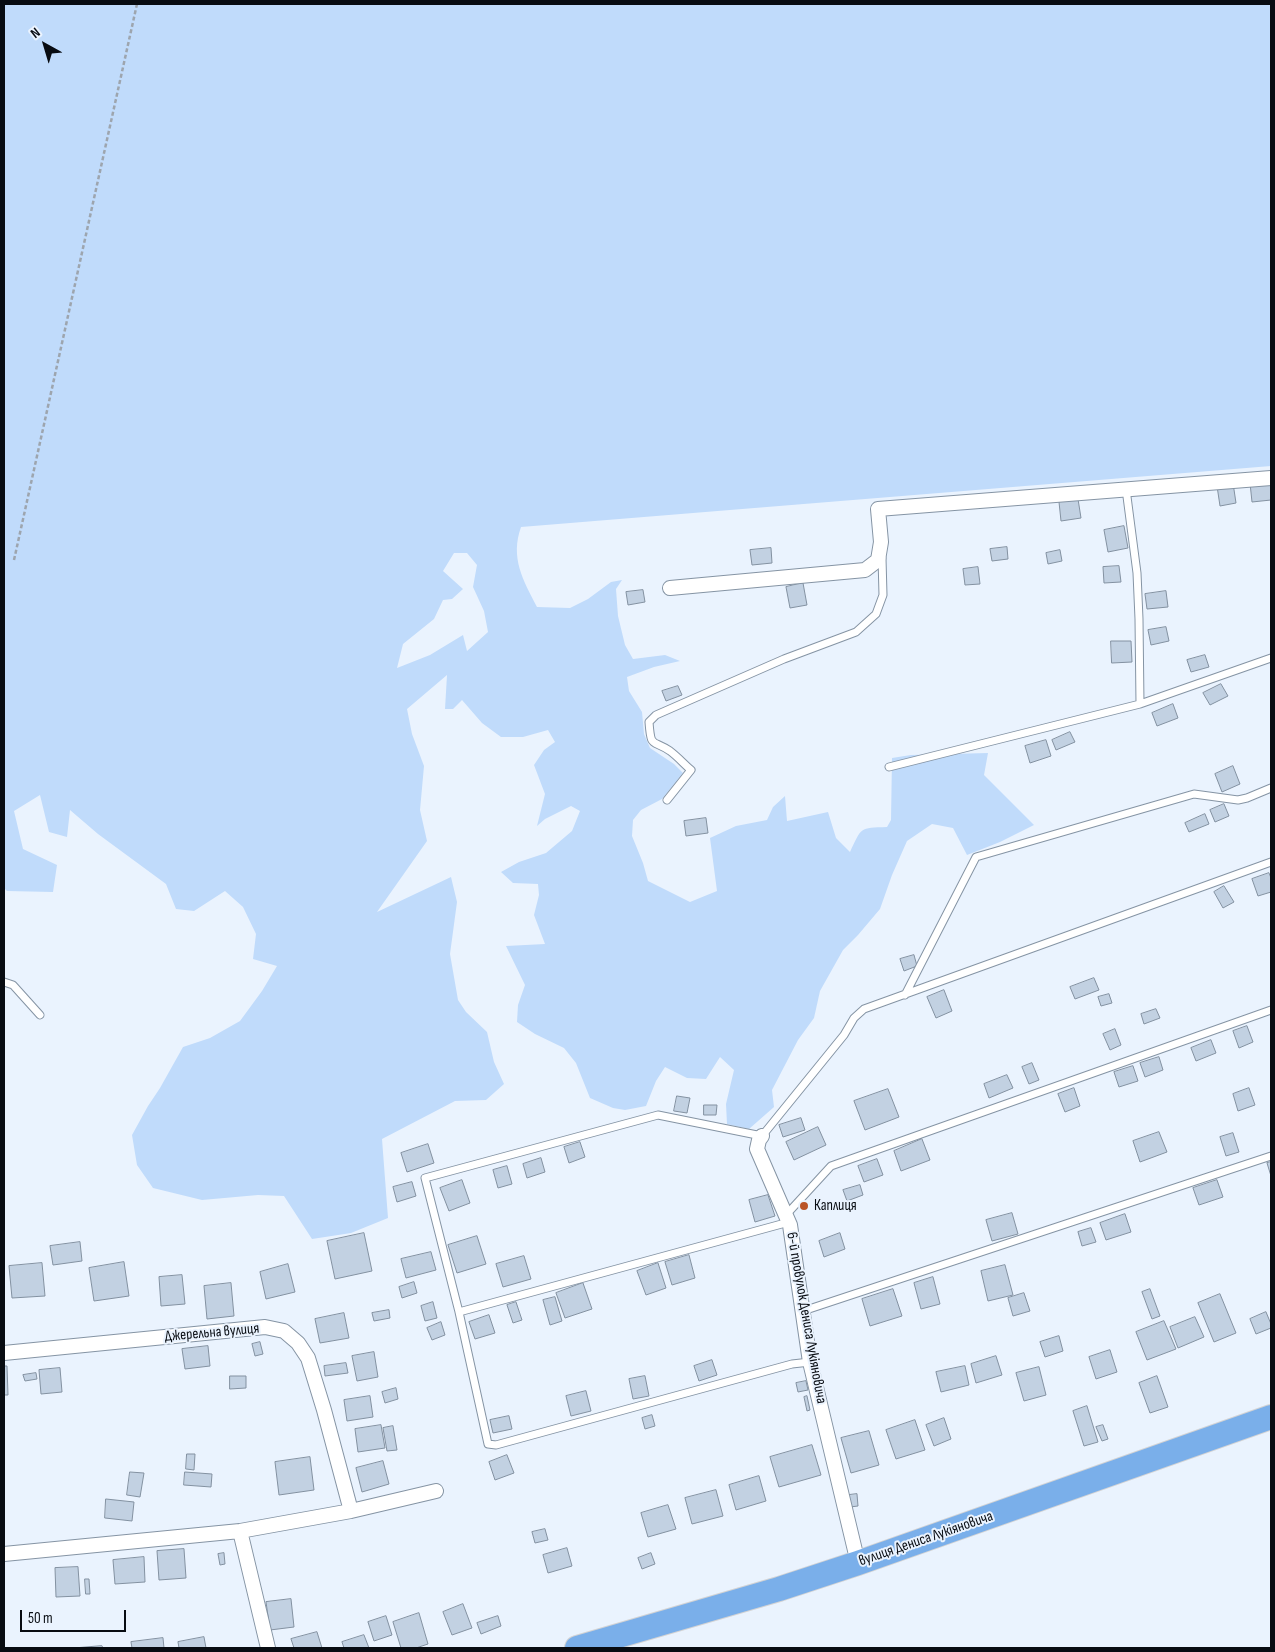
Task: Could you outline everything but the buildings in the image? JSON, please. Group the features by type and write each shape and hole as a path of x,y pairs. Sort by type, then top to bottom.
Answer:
{"highway":[{"name":"вулиця Дениса Лукіяновича","path":"577,1648 779,1589 858,1563 1271,1417"}],"street":[{"path":"670,588 865,570 878,560 881,542 878,509 1271,478"},
{"name":"6-й провулок Дениса Лукіяновича","path":"762,1136 757,1149 787,1219 810,1362 858,1563"},
{"name":"Джерельна вулиця","path":"4,1353 265,1327 284,1331 298,1343 308,1358 351,1511"},
{"path":"4,1554 240,1532 351,1511 436,1491"},
{"path":"240,1532 268,1648"}],"lane":[{"path":"1126,489 1137,573 1140,704"},
{"path":"667,800 691,770 669,751 654,744 650,736 649,722 656,715 784,659 856,632 876,614 884,595 881,542"},
{"path":"889,767 1140,704 1271,658"},
{"path":"905,995 976,857 1194,794 1238,800 1271,788"},
{"path":"810,1362 792,1364 496,1445 488,1444 459,1312 424,1178 658,1115 762,1136 844,1035 854,1018 864,1009 1271,862"},
{"path":"4,982 12,985 40,1015"},
{"path":"459,1312 787,1219 830,1166 1271,1010"},
{"path":"803,1311 1271,1156"}],"path":[{"path":"14,560 137,4"}],"shaded area":[{"path":"4,4 1271,4 1271,466 521,527 518,538 518,559 523,578 537,607 570,608 588,599 611,582 622,580 616,589 618,616 625,645 633,659 665,655 680,661 654,667 627,677 629,691 642,712 644,734 650,748 674,764 683,773 662,799 641,810 633,820 632,836 648,881 690,902 717,891 710,838 736,826 767,820 773,807 785,796 787,821 828,812 836,838 850,852 860,833 866,829 887,827 891,820 892,758 911,755 988,753 984,775 1034,825 1000,842 967,855 953,828 932,824 907,841 880,909 843,950 820,991 814,1018 798,1040 772,1090 774,1107 749,1129 727,1124 726,1104 734,1070 720,1057 706,1079 687,1078 665,1067 656,1081 646,1106 625,1110 613,1108 590,1098 576,1063 564,1048 535,1034 517,1022 518,1005 525,985 506,946 545,944 534,915 539,895 538,884 513,883 501,872 519,862 546,853 572,831 580,811 571,806 545,819 537,826 545,794 534,765 544,750 555,742 548,730 523,737 501,737 482,723 462,700 453,709 445,709 447,675 407,709 412,734 424,766 420,810 427,841 377,912 451,877 457,902 450,954 458,1000 466,1012 487,1032 494,1062 504,1084 486,1100 455,1101 382,1139 388,1218 351,1233 312,1239 284,1196 258,1195 202,1200 153,1188 137,1165 132,1135 183,1047 210,1038 240,1021 262,991 277,966 253,959 256,934 243,907 225,891 194,911 176,909 166,884 98,834 70,810 67,837 49,832 40,795 14,811 23,849 57,865 53,892 7,891 4,888","holes":["454,553 467,553 477,565 473,587 484,611 488,632 467,651 463,635 430,655 397,668 403,644 434,619 443,600 452,599 463,589 443,571"]}],"place":[{"name":"Каплиця","path":"804,1206"}]}
